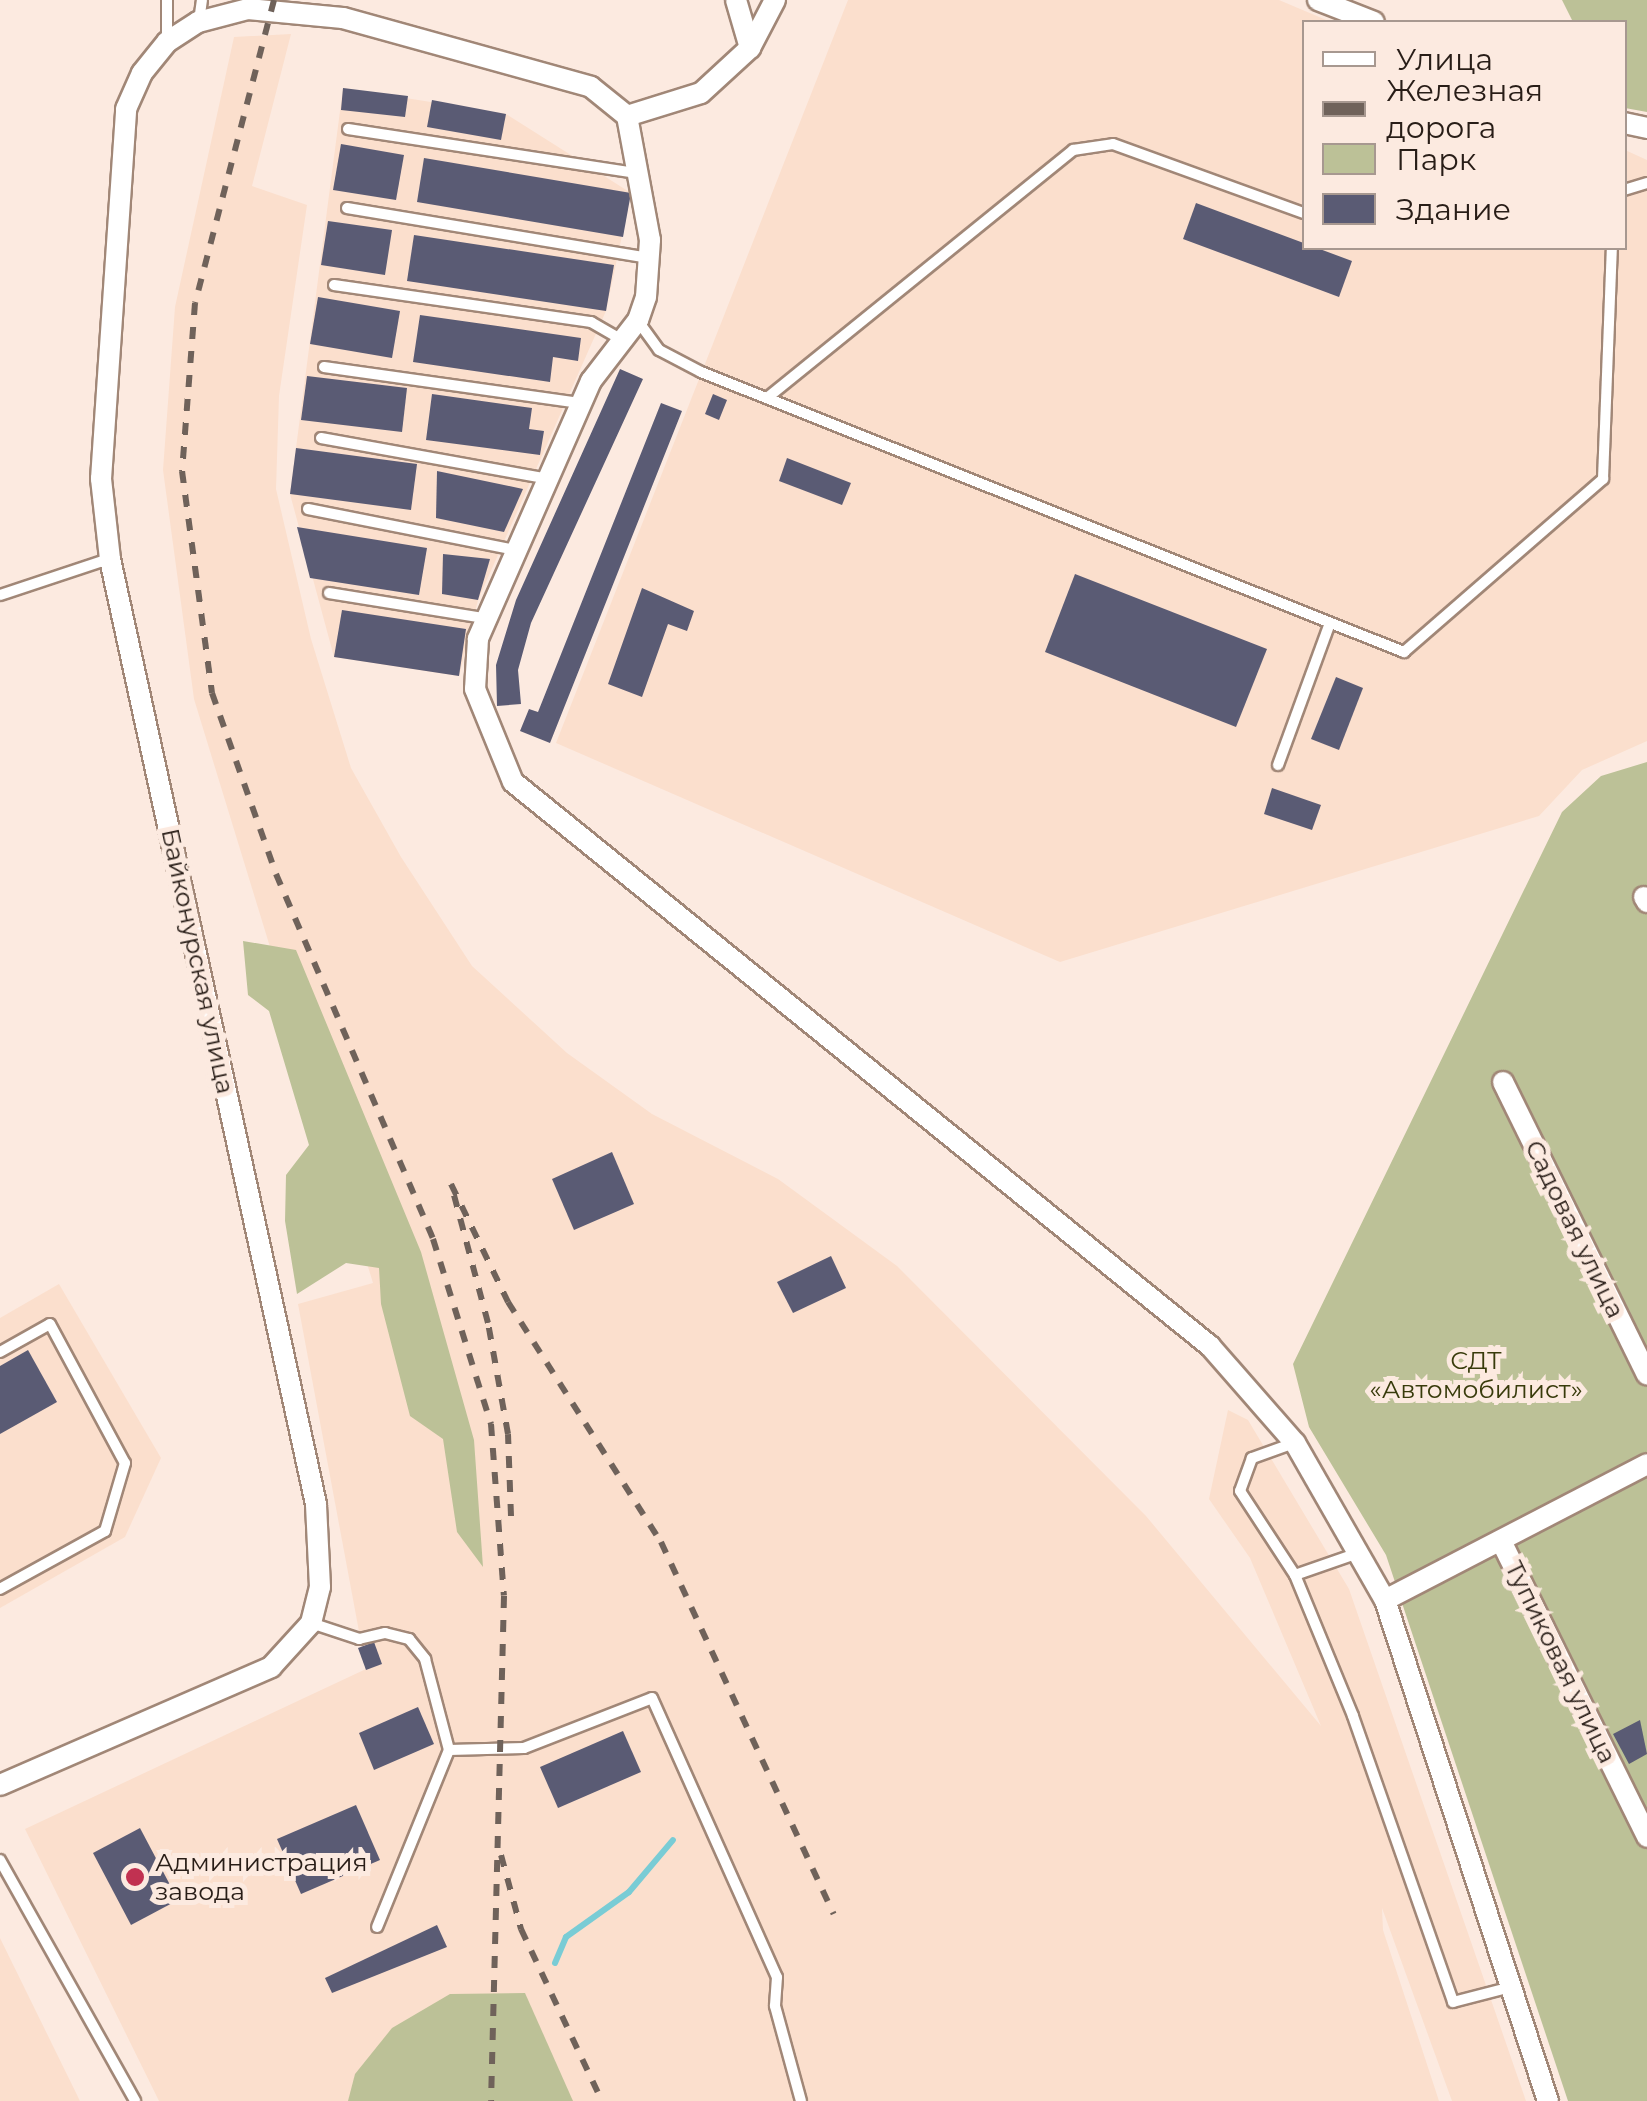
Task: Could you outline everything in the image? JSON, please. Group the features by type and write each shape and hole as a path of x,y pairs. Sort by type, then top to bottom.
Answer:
{"street":[{"path":"736,0 750,48"},
{"path":"776,0 750,48 702,93 627,116 649,258 638,320 581,403 484,618 475,689 513,782 1210,1346 1295,1443 1385,1600 1548,2101"},
{"path":"1318,0 1369,20"},
{"name":"Байконурская улица","path":"311,1623 320,1587 316,1504 110,559 101,479 126,110 142,73 167,42 198,22 248,9 343,18 498,58 590,86 627,116"},
{"name":"Садовая улица","path":"1502,1082 1647,1375"},
{"path":"1385,1600 1647,1464"},
{"name":"Тупиковая улица","path":"1501,1541 1647,1837"},
{"path":"0,1785 271,1667 311,1623"}],"lane":[{"path":"167,0 167,42"},
{"path":"198,22 202,0"},
{"path":"348,129 637,172"},
{"path":"767,398 1073,150 1113,144 1302,212"},
{"path":"347,208 649,258"},
{"path":"638,320 660,350 767,398 1404,652 1603,479 1612,250"},
{"path":"334,284 592,322 622,340"},
{"path":"324,367 581,403"},
{"path":"321,438 548,478"},
{"path":"308,510 516,550"},
{"path":"0,595 110,559"},
{"path":"328,592 484,618"},
{"path":"1278,765 1330,623"},
{"path":"0,1352 50,1324 125,1463 105,1531 0,1589"},
{"path":"1295,1443 1252,1458 1240,1491 1295,1575 1353,1716 1452,2002 1511,1987"},
{"path":"1295,1575 1358,1553"},
{"path":"311,1623 359,1639 385,1632 409,1639 424,1659 449,1750 377,1927"},
{"path":"449,1750 524,1748 652,1698 777,1977 775,2006 802,2101"},
{"path":"0,1860 134,2101"}],"shaded area":[{"path":"848,0 1279,0 1326,20 1302,20 1302,250 1627,250 1627,151 1647,160 1647,741 1582,770 1539,816 1060,962 556,743"},
{"path":"291,34 252,186 307,205 279,396 276,489 311,639 351,768 401,857 472,966 567,1053 652,1114 778,1179 897,1266 1146,1516 1321,1726 1250,1558 1209,1499 1228,1410 1248,1420 1349,1589 1526,2101 1452,2101 1382,1908 1383,1930 1439,2101 159,2101 25,1829 366,1669 298,1304 373,1283 194,699 163,470 175,307 234,37"},
{"path":"343,88 506,114 631,193 606,311 478,600 459,676 334,657 290,494"},
{"path":"59,1284 161,1458 125,1537 0,1608 0,1318"},
{"path":"0,1938 80,2101 0,2101"}],"green space":[{"path":"1562,0 1647,0 1647,112 1627,108 1627,20 1572,20"},
{"name":"СДТ «Автомобилист»","path":"1647,762 1647,2101 1568,2101 1386,1555 1309,1427 1293,1364 1562,812 1601,776"},
{"path":"243,941 296,950 421,1252 474,1440 483,1567 457,1532 443,1439 410,1416 381,1304 379,1268 346,1263 297,1294 285,1221 286,1175 309,1145 269,1011 248,995"},
{"path":"525,1993 573,2101 348,2101 355,2074 392,2028 450,1994"}],"building":[{"path":"343,88 408,96 405,117 341,110"},
{"path":"432,100 506,114 501,140 427,127"},
{"path":"341,144 404,155 396,200 333,190"},
{"path":"424,158 631,193 623,237 417,202"},
{"path":"1196,203 1302,242 1302,250 1322,250 1352,261 1339,297 1183,239"},
{"path":"328,221 392,230 385,275 321,265"},
{"path":"414,235 614,265 606,311 407,281"},
{"path":"318,297 400,311 392,358 310,344"},
{"path":"420,315 581,338 578,361 553,357 550,382 413,362"},
{"path":"620,369 643,379 531,623 518,670 521,704 497,706 496,665 516,600"},
{"path":"307,376 407,388 402,432 301,420"},
{"path":"432,394 532,408 529,429 544,431 540,455 426,440"},
{"path":"713,394 727,400 719,420 705,414"},
{"path":"661,403 682,411 550,743 520,731 529,709 538,712"},
{"path":"296,448 417,464 411,510 290,494"},
{"path":"787,458 851,483 842,505 779,481"},
{"path":"437,471 523,489 504,532 436,518"},
{"path":"297,527 427,548 419,595 310,578"},
{"path":"443,554 490,559 478,600 442,594"},
{"path":"1075,574 1267,649 1236,727 1045,652"},
{"path":"642,588 694,611 687,631 668,624 642,697 608,684"},
{"path":"342,610 466,629 459,676 334,657"},
{"path":"1336,677 1363,688 1339,750 1311,739"},
{"path":"1272,788 1321,805 1312,830 1264,814"},
{"path":"612,1152 634,1204 574,1230 552,1179"},
{"path":"831,1256 846,1288 793,1313 777,1282"},
{"path":"28,1350 57,1402 0,1434 0,1366"},
{"path":"374,1642 382,1664 366,1670 358,1648"},
{"path":"418,1707 434,1744 374,1770 359,1733"},
{"path":"1640,1720 1647,1754 1629,1764 1613,1734"},
{"path":"623,1731 641,1772 558,1808 540,1767"},
{"path":"356,1805 380,1860 301,1894 277,1839"},
{"name":"Администрация завода","path":"140,1828 178,1900 131,1925 93,1853"},
{"path":"437,1925 447,1947 332,1993 325,1978"}],"waterway":[{"path":"555,1963 566,1937 629,1892 673,1840"}],"railway":[{"path":"274,0 195,303 182,471 212,693 276,874 433,1239 491,1424 504,1596 491,2101"},
{"path":"511,1516 508,1434 488,1323 451,1184 508,1302 661,1542 834,1914"},
{"path":"501,1855 521,1929 602,2101"}],"place":[{"name":"Администрация завода","path":"135,1877"}]}
